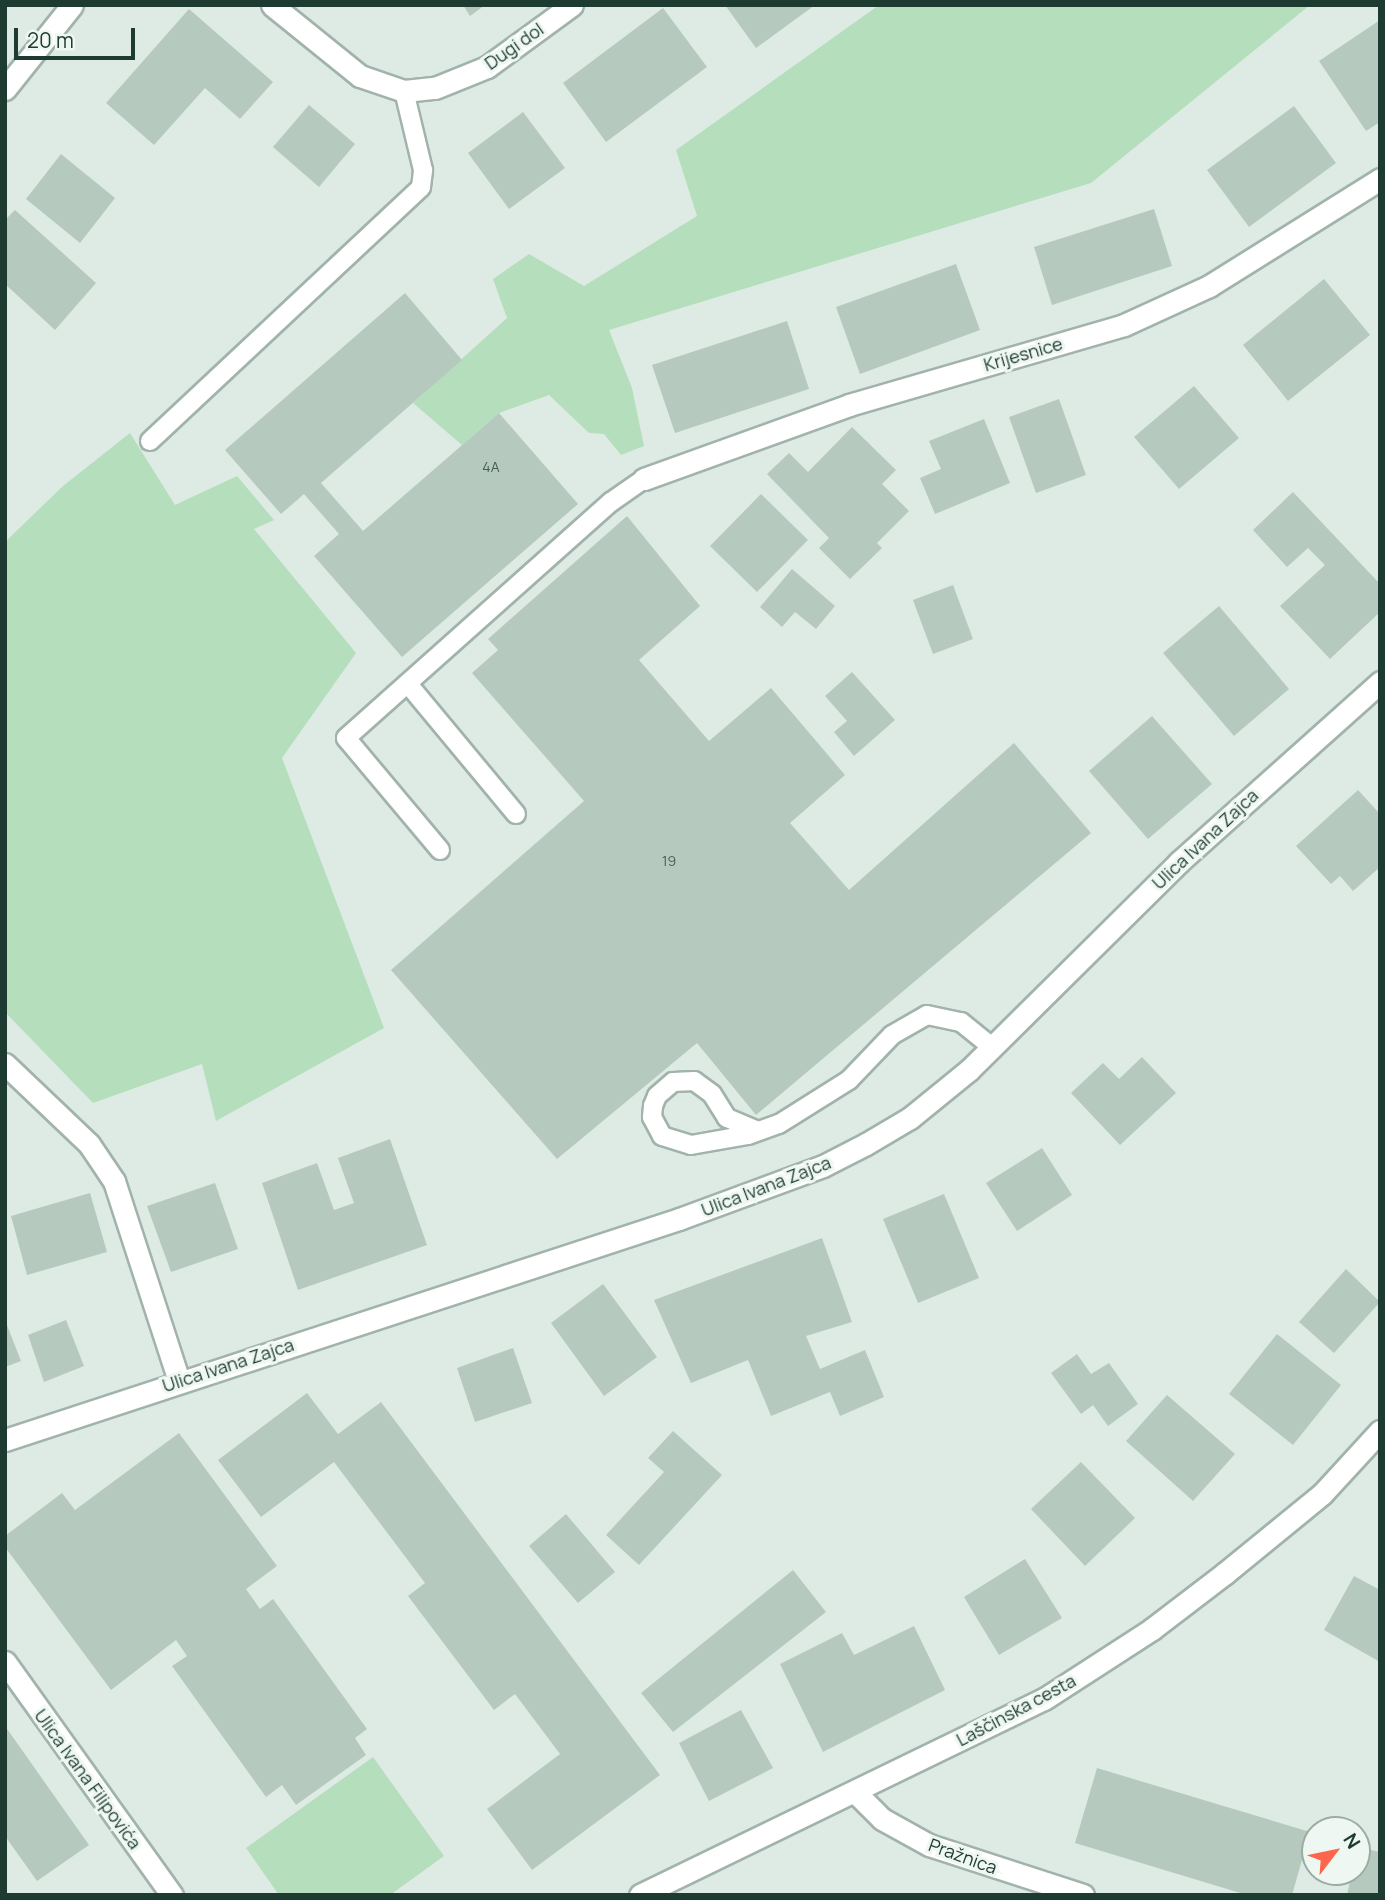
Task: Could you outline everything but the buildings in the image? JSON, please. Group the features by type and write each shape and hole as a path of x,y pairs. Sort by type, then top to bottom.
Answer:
{"street":[{"path":"5,89 72,5"},
{"name":"Dugi dol","path":"272,5 360,76 404,91 435,88 487,67 572,5"},
{"name":"Krijesnice","path":"644,479 849,405 1124,325 1209,286 1380,179"},
{"name":"Ulica Ivana Zajca","path":"5,1440 679,1219 823,1166 910,1118 993,1048 1179,862 1380,682"},
{"path":"5,1064 74,1127 114,1181 179,1381"},
{"name":"Laščinska cesta","path":"640,1895 856,1793 1044,1699 1152,1629 1322,1493 1380,1431"},
{"name":"Ulica Ivana Filipovića","path":"5,1662 172,1895"},
{"name":"Pražnica","path":"856,1793 882,1819 929,1845 1083,1895"}],"lane":[{"path":"149,441 421,187 423,170 404,91"},
{"path":"440,850 346,738 611,502 644,479"},
{"path":"408,684 516,814"},
{"path":"758,1131 727,1118 712,1094 694,1081 673,1082 653,1106 652,1117 662,1136 681,1145 758,1131 779,1124 849,1080 892,1035 927,1015 961,1022 993,1048"}],"green space":[{"path":"879,5 1310,5 1091,183 609,330 632,388 644,446 621,455 604,434 589,433 549,395 499,413 462,445 413,403 507,318 493,279 529,254 584,286 697,216 676,150"},
{"path":"130,433 175,505 237,476 274,520 254,529 356,653 282,758 384,1028 216,1121 202,1064 93,1103 5,1012 5,542 63,486"},
{"path":"373,1757 444,1856 390,1895 279,1895 246,1848"}]}
